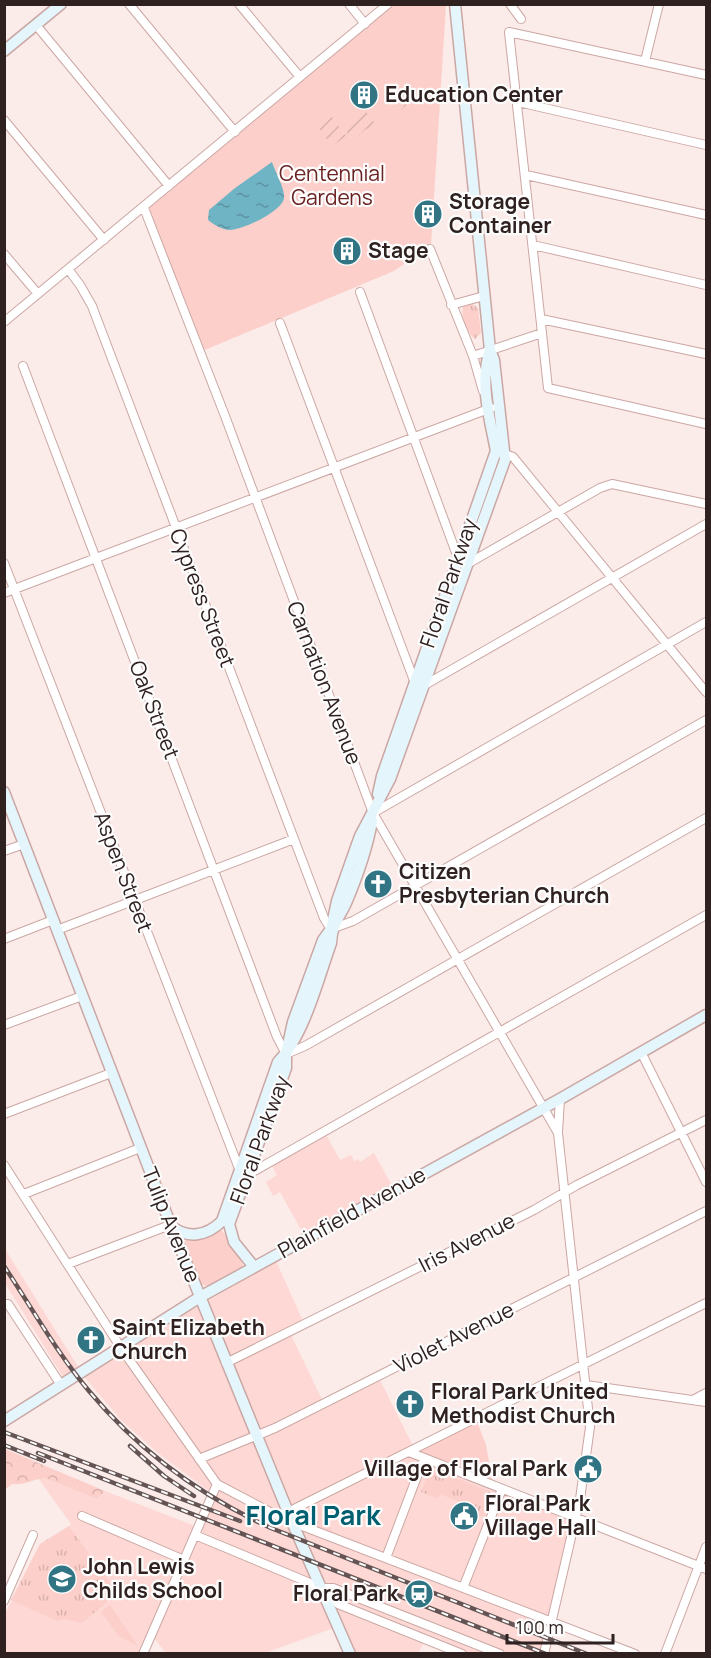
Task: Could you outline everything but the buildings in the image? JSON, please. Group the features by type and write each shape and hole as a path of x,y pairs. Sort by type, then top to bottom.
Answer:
{"main road":[{"path":"4,51 61,4"},
{"name":"Floral Parkway","path":"170,1225 184,1234 193,1235 210,1231 226,1222 268,1107 287,1066 286,1054 301,1026 312,982 331,943 332,929 345,904 360,837 390,779 400,739 419,684 445,612 469,563 505,460 491,405 494,360 490,351 455,4"},
{"name":"Floral Parkway","path":"445,612 458,558 504,454"},
{"name":"Tulip Avenue","path":"4,792 170,1225 290,1517 350,1653"},
{"name":"Plainfield Avenue","path":"6,1419 200,1297 560,1099 706,1015"},
{"name":"Floral Parkway","path":"226,1222 234,1242 254,1268"}],"street":[{"path":"129,4 235,132"},
{"path":"239,4 300,77"},
{"path":"349,4 365,24"},
{"path":"4,322 388,4"},
{"path":"510,4 521,19"},
{"path":"645,61 659,4"},
{"path":"36,25 169,186"},
{"path":"706,75 509,32 548,388 706,424"},
{"path":"518,102 706,145"},
{"path":"4,120 104,240"},
{"path":"526,175 706,215"},
{"name":"Carnation Avenue","path":"144,207 373,813 558,1133"},
{"path":"533,245 706,285"},
{"path":"4,593 414,438 491,405 430,249"},
{"path":"4,254 38,294"},
{"name":"Cypress Street","path":"68,269 81,285 92,306 324,918 332,929"},
{"path":"360,292 458,558 469,563 558,511 612,484 706,504"},
{"path":"452,305 484,296"},
{"path":"541,319 706,354"},
{"path":"280,323 419,684"},
{"path":"473,356 542,333"},
{"name":"Oak Street","path":"23,366 277,1037 286,1054"},
{"path":"504,454 558,511 706,692"},
{"name":"Floral Parkway","path":"419,684 475,656 706,524"},
{"name":"Aspen Street","path":"4,563 135,901 245,1172"},
{"path":"373,813 706,622"},
{"path":"332,929 353,921 706,720"},
{"path":"286,1054 305,1046 706,818"},
{"path":"4,939 135,901 294,839"},
{"path":"4,851 24,844"},
{"path":"245,1172 499,1033 706,915"},
{"path":"4,1026 82,996"},
{"path":"641,1052 706,1182"},
{"path":"4,1114 111,1073"},
{"name":"Carnation Avenue","path":"544,1653 576,1518 590,1427 558,1133 560,1099"},
{"name":"Iris Avenue","path":"226,1363 565,1194 577,1185 706,1120"},
{"path":"24,1194 140,1148"},
{"path":"4,1165 121,1348 217,1484 270,1512 290,1517 386,1558 635,1653"},
{"name":"Violet Avenue","path":"200,1459 275,1428 706,1211"},
{"path":"68,1264 170,1225"},
{"path":"290,1517 409,1452 706,1303"},
{"path":"4,1304 8,1304 61,1385"},
{"path":"586,1385 706,1402"},
{"path":"693,1400 706,1394"},
{"path":"409,1452 703,1568"},
{"path":"386,1558 424,1458"},
{"path":"143,1653 217,1484"},
{"path":"463,1588 502,1489"},
{"path":"82,1516 184,1560"},
{"path":"4,1601 33,1535"},
{"path":"195,1535 322,1588 338,1604 462,1653"},
{"path":"665,1653 703,1568 706,1547"},
{"path":"4,1574 14,1578"},
{"path":"322,1588 333,1588 500,1653"}],"shaded area":[{"path":"325,1133 340,1160 351,1155 354,1161 358,1159 360,1162 374,1153 394,1189 305,1237 280,1192 273,1196 266,1182 277,1175 271,1164"},
{"path":"5,1249 80,1370 166,1325 276,1261 303,1321 292,1337 326,1408 379,1378 415,1450 575,1517 546,1653 450,1653 424,1643 418,1653 351,1653 339,1626 265,1653 166,1653 153,1637 147,1651 142,1645 139,1653 5,1653 5,1614 40,1544 110,1582 69,1526 71,1524 38,1478 45,1478 97,1499 105,1491 195,1526 210,1492 158,1453 122,1421 81,1373 63,1377 5,1283"}],"green space":[{"name":"Centennial Gardens","path":"392,5 446,5 431,246 394,271 200,352 144,208"},
{"path":"405,104 411,107 408,116 395,124 395,116"},
{"path":"361,108 378,127 366,129 351,139 347,134 348,122"},
{"path":"329,113 346,136 332,146 316,124"},
{"path":"471,303 478,308 481,333 475,339 467,328 462,313 464,305"},
{"path":"221,1230 234,1247 243,1266 207,1286 199,1283 184,1244 186,1239"},
{"path":"476,1419 486,1445 493,1484 411,1452"},
{"path":"5,1449 105,1491 97,1499 45,1478 12,1484 6,1489"},
{"path":"431,1468 493,1493 484,1517 465,1510 467,1505 440,1494 438,1499 421,1492"},
{"path":"319,1503 333,1533 299,1523 295,1515"},
{"path":"69,1526 110,1582 107,1602 82,1623 65,1619 57,1621 11,1600 40,1544"},
{"path":"110,1605 138,1646 119,1636 101,1612"}],"water":[{"path":"272,162 284,194 282,203 277,209 243,227 229,230 208,220 209,210"}],"railway":[{"path":"4,1266 55,1346 108,1413 172,1470 220,1502 271,1528 587,1654"},
{"path":"4,1432 240,1521"},
{"path":"4,1445 44,1461"},
{"path":"130,1446 164,1476 194,1496"},
{"path":"38,1453 546,1654"}],"place":[{"name":"Education Center","path":"364,95"},
{"name":"Storage Container","path":"428,214"},
{"name":"Stage","path":"347,251"},
{"name":"Citizen Presbyterian Church","path":"378,884"},
{"name":"Saint Elizabeth Church","path":"91,1340"},
{"name":"Floral Park United Methodist Church","path":"410,1404"},
{"name":"Village of Floral Park","path":"588,1469"},
{"name":"Floral Park Village Hall","path":"464,1516"},
{"name":"John Lewis Childs School","path":"62,1579"},
{"name":"Floral Park","path":"419,1594"}],"district":[{"name":"Floral Park","path":"313,1516"}]}
